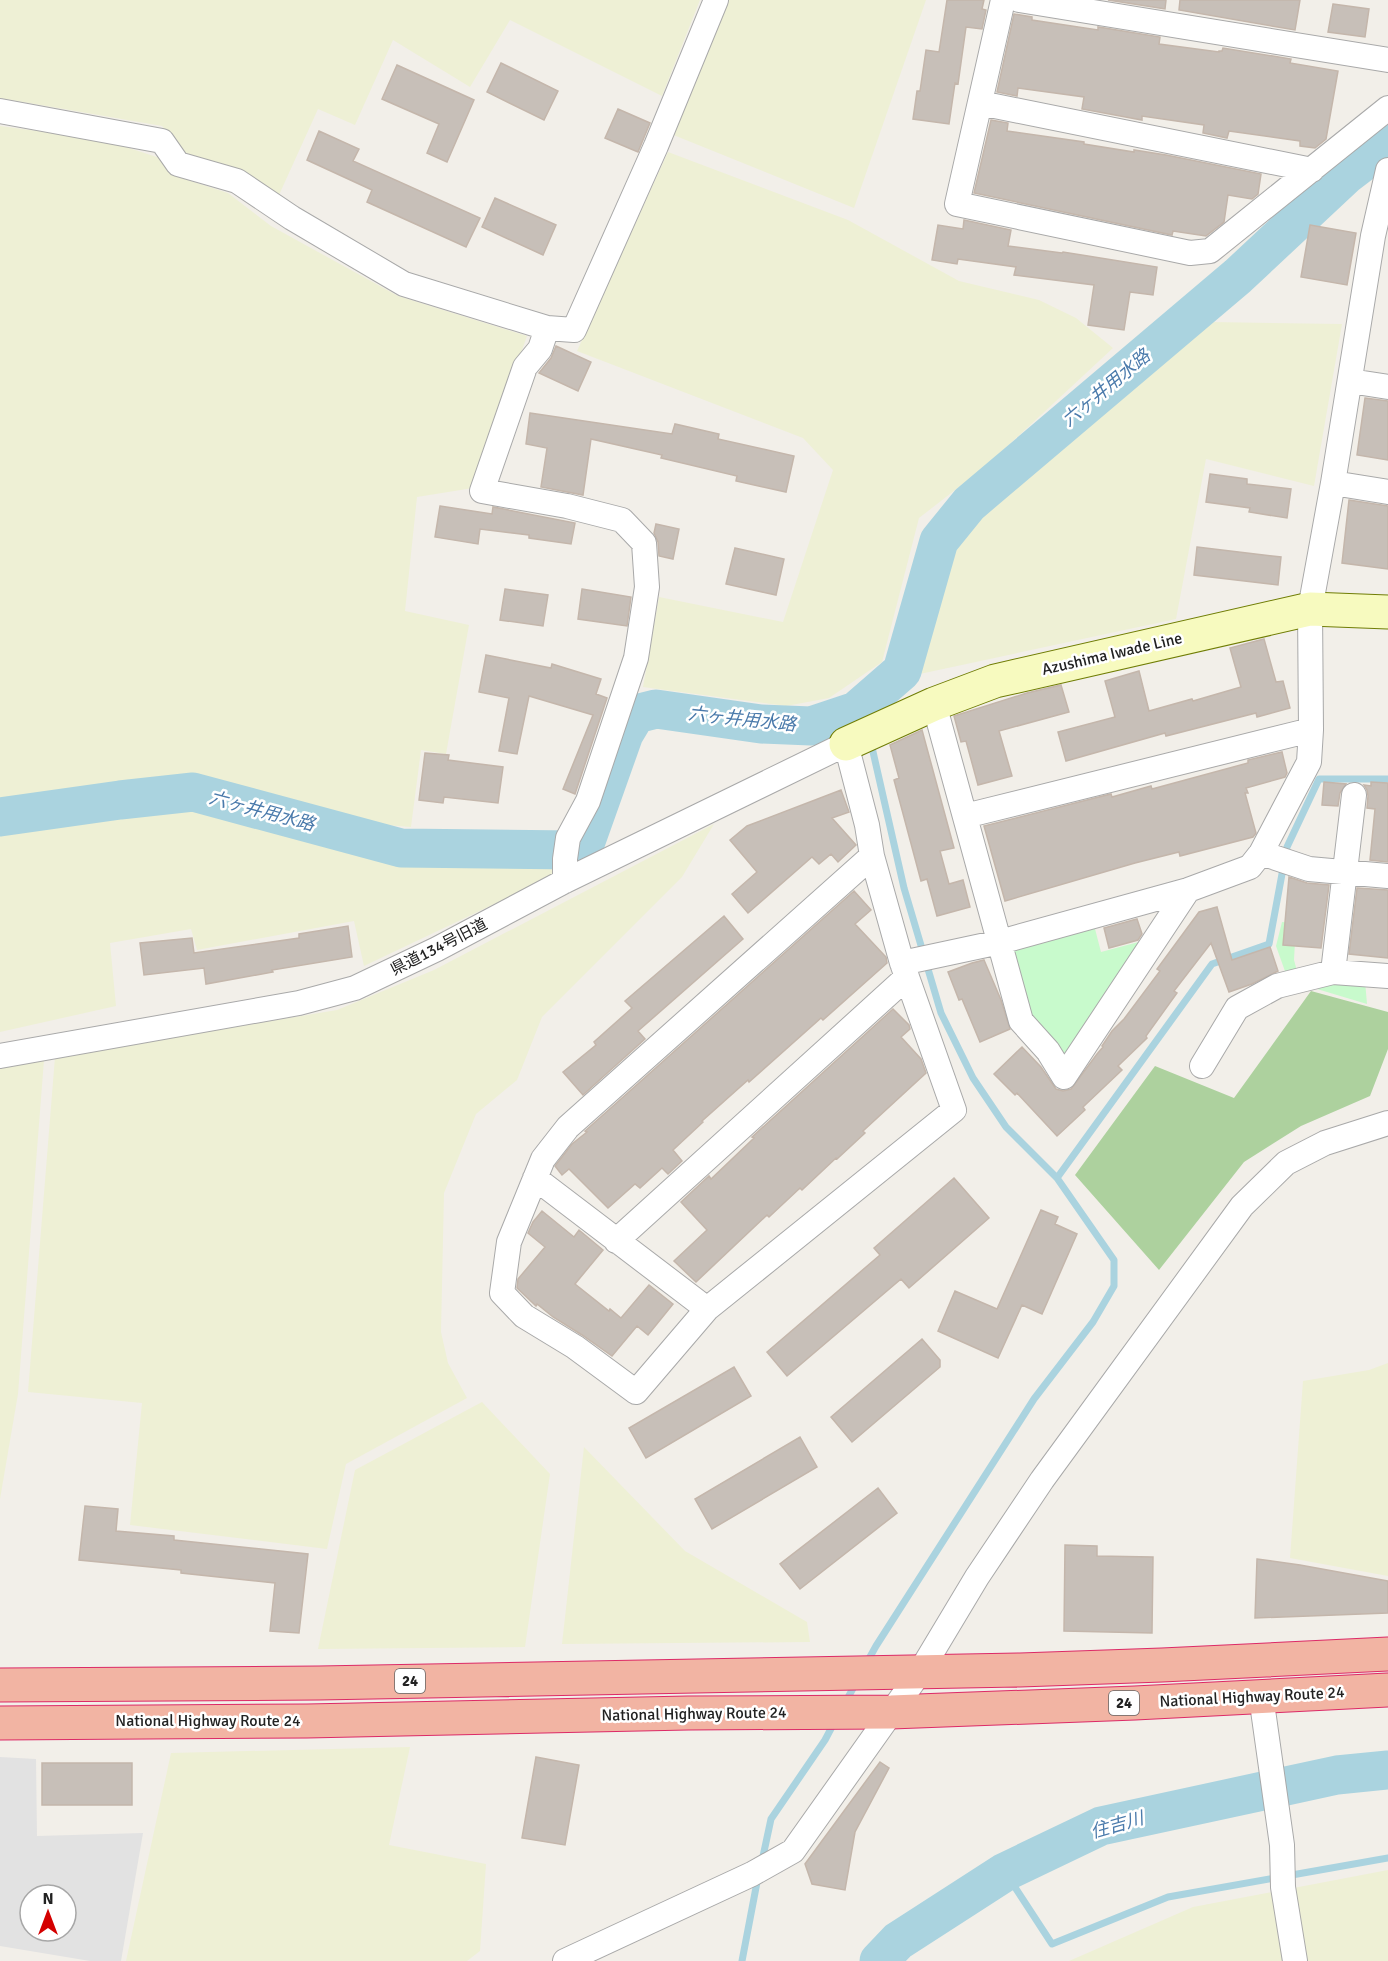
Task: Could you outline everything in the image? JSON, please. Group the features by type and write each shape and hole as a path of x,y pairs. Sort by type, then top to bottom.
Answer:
{"highway":[{"name":"24","path":"0,1685 319,1683 920,1672 1162,1665 1388,1654"},
{"name":"National Highway Route 24","path":"0,1723 307,1721 688,1713 876,1712 1388,1690"}],"main road":[{"name":"Azushima Iwade Line","path":"846,744 934,704 995,681 1310,609 1388,612"}],"street":[{"path":"0,111 162,141 178,164 237,181 292,218 404,284 548,328 574,330 656,146 716,0"},
{"path":"1003,0 957,204 1190,253 1210,251 1388,108"},
{"path":"1019,0 1388,60"},
{"path":"980,104 1312,170"},
{"path":"1277,858 1309,762 1310,609 1373,236 1388,170"},
{"path":"548,328 540,349 525,367 482,491 567,506 622,520 644,543 647,587 636,658 566,859"},
{"path":"1350,381 1388,387"},
{"path":"1333,483 1388,492"},
{"path":"934,704 1021,1021 1048,1051 1064,1077 1188,890"},
{"path":"965,816 1311,729"},
{"path":"846,744 867,825 872,856 915,964 954,1110 707,1309 636,1392 575,1347 524,1316 502,1293 510,1242 535,1178 543,1160 568,1127 872,856"},
{"name":"県道134号旧道","path":"0,1056 299,1003 355,988 437,949 566,859 846,744"},
{"path":"1333,972 1354,795"},
{"path":"616,1240 915,964 1188,890 1277,858 1309,869 1388,876"},
{"path":"1202,1066 1237,1008 1277,987 1333,972 1388,976"},
{"path":"565,1961 752,1874 793,1851 876,1712 920,1672 977,1577 1042,1480 1242,1206 1286,1163 1325,1143 1388,1123"},
{"path":"535,1178 707,1309"},
{"path":"1262,1696 1282,1845 1283,1887 1295,1961"}],"green space":[{"path":"0,0 700,0 662,96 510,20 470,87 393,40 355,125 318,109 279,195 186,154 162,126 0,98"},
{"path":"725,0 926,0 854,208 671,134"},
{"path":"0,126 104,140 163,159 172,175 228,193 271,226 398,296 527,336 473,488 417,497 405,611 469,625 446,754 421,750 411,827 386,825 198,777 0,802"},
{"path":"668,152 848,220 959,281 1039,300 1076,318 1113,348 986,466 919,518 882,662 829,698 786,706 643,687 659,597 783,622 833,470 803,438 577,351"},
{"path":"1210,322 1342,324 1314,486 1206,459 1176,619 915,675 951,547 995,498"},
{"path":"192,807 382,861 554,864 555,875 364,966 354,921 197,950 191,929 110,943 116,1006 0,1032 0,833"},
{"path":"714,824 682,877 542,1017 517,1080 476,1114 444,1193 441,1332 448,1363 467,1398 346,1464 327,1549 130,1525 142,1403 28,1392 55,1057 337,1010 434,970"},
{"path":"1282,922 1296,923 1294,960 1297,971 1286,974 1276,946"},
{"path":"1094,925 1101,952 1150,939 1067,1060 1027,1017 1010,955 1015,945"},
{"path":"1337,980 1365,981 1367,1004 1317,989"},
{"path":"1311,991 1388,1012 1388,1049 1370,1096 1301,1126 1244,1162 1159,1270 1075,1175 1155,1066 1234,1098"},
{"path":"44,1060 18,1394 0,1499 0,1068"},
{"path":"1388,1363 1388,1576 1290,1558 1303,1381 1369,1370"},
{"path":"482,1402 550,1474 525,1647 318,1649 355,1470"},
{"path":"584,1447 685,1551 807,1622 810,1642 562,1644"},
{"path":"410,1747 389,1845 486,1864 480,1951 467,1961 126,1961 171,1753"},
{"path":"1388,1870 1388,1961 1069,1961 1193,1907"}],"shaded area":[{"path":"0,1757 36,1759 37,1836 143,1833 121,1961 90,1961 0,1946"}],"building":[{"path":"947,0 984,0 982,9 986,10 982,29 966,27 958,84 955,83 949,124 913,119 926,50 939,52"},
{"path":"1108,0 1166,0 1165,9"},
{"path":"1180,0 1300,0 1295,30 1179,10"},
{"path":"1333,4 1369,9 1365,37 1328,32"},
{"path":"1014,14 1032,17 1032,20 1160,37 1159,44 1219,52 1223,48 1291,59 1290,63 1338,71 1326,139 1315,148 1300,146 1300,141 1229,131 1227,138 1203,133 1204,125 1142,116 1142,120 1082,109 1084,97 1018,88 1017,96 997,92"},
{"path":"501,63 558,91 544,120 487,92"},
{"path":"397,65 474,100 447,162 427,153 439,124 382,99"},
{"path":"618,109 650,123 638,152 605,138"},
{"path":"991,120 1008,123 1007,131 1134,152 1134,150 1166,155 1261,174 1258,194 1252,199 1228,195 1224,222 1206,236 1173,231 1172,235 974,193"},
{"path":"319,131 359,149 353,161 480,218 466,247 367,202 372,190 307,160"},
{"path":"495,198 556,225 543,255 482,227"},
{"path":"964,220 1011,230 1008,246 1157,267 1153,295 1130,292 1124,330 1088,325 1094,285 1014,275 1016,267 958,259 957,264 932,260 938,225 963,229"},
{"path":"1310,225 1356,233 1347,285 1301,277"},
{"path":"556,346 591,362 578,391 539,373 551,358"},
{"path":"1365,398 1388,401 1388,460 1357,455"},
{"path":"530,413 672,434 675,424 719,434 718,439 794,456 786,492 736,481 737,476 661,458 662,455 591,439 583,495 541,487 547,448 526,444"},
{"path":"1210,474 1247,479 1247,484 1291,489 1287,518 1249,512 1250,508 1206,502"},
{"path":"1349,500 1388,506 1388,569 1342,563"},
{"path":"440,506 492,514 493,507 575,523 571,544 529,538 529,535 480,529 478,544 435,537"},
{"path":"656,524 679,529 673,559 659,556 658,542 654,533"},
{"path":"1197,547 1281,557 1278,585 1194,575"},
{"path":"735,548 784,559 776,595 726,584"},
{"path":"505,589 548,595 543,626 500,620"},
{"path":"582,589 631,597 627,626 578,619"},
{"path":"1264,639 1276,682 1283,681 1290,708 1257,717 1256,713 1166,736 1165,733 1066,761 1058,732 1115,717 1105,681 1139,671 1149,711 1192,699 1193,701 1241,687 1230,648"},
{"path":"486,655 551,668 552,664 601,679 596,694 607,698 575,794 563,789 593,715 529,696 517,754 499,751 509,698 479,692"},
{"path":"1061,685 1069,712 999,731 1012,776 978,785 966,741 961,742 954,716"},
{"path":"922,730 954,848 940,851 949,884 963,880 970,907 937,916 927,879 921,881 894,780 899,778 890,745"},
{"path":"1282,752 1287,773 1285,777 1246,788 1248,793 1245,793 1256,833 1253,837 1180,856 1179,852 1135,863 1005,901 984,826 1111,794 1112,797 1151,786 1152,789"},
{"path":"425,753 449,755 448,760 503,767 498,803 444,797 443,803 419,800"},
{"path":"1324,782 1346,784 1340,793 1338,806 1322,805"},
{"path":"1371,782 1388,783 1388,862 1370,860 1375,809 1367,808 1368,796 1364,785 1371,786"},
{"path":"841,790 849,812 832,818 856,845 838,862 831,854 819,864 812,857 748,913 732,894 757,872 730,840 747,826"},
{"path":"1289,877 1307,883 1329,885 1321,948 1283,945"},
{"path":"1357,888 1388,890 1388,958 1349,954"},
{"path":"854,891 871,910 855,924 886,957 887,963 702,1121 673,1150 682,1161 668,1174 662,1168 640,1188 635,1184 608,1208 569,1169 562,1175 555,1166 572,1144 587,1132 585,1131"},
{"path":"1217,907 1232,960 1270,947 1278,971 1229,992 1211,943 1174,991 1177,993 1146,1036 1147,1038 1118,1066 1122,1070 1083,1107 1085,1110 1057,1136 1017,1093 1015,1095 994,1074 1022,1047 1041,1067 1056,1089 1063,1091 1071,1089 1103,1047 1112,1031 1124,1019 1160,971 1157,969 1199,912"},
{"path":"724,916 743,939 638,1031 645,1039 583,1095 563,1072 596,1045 594,1042 632,1008 625,1001"},
{"path":"1137,919 1142,934 1138,940 1109,948 1104,928"},
{"path":"348,926 352,957 206,984 204,968 144,975 140,943 192,938 194,953 299,938 299,934"},
{"path":"984,960 1001,1000 1010,1029 980,1042 948,972"},
{"path":"893,1009 909,1025 910,1029 901,1037 921,1059 926,1073 863,1131 865,1133 837,1159 802,1190 800,1188 769,1217 767,1215 696,1282 674,1261 707,1230 681,1202 709,1176 711,1179 754,1138 752,1137"},
{"path":"954,1178 989,1218 909,1288 901,1279 787,1376 767,1352 880,1255 874,1248"},
{"path":"1041,1210 1058,1217 1055,1224 1077,1234 1042,1314 1022,1305 998,1358 938,1331 955,1291 997,1309"},
{"path":"542,1211 574,1237 579,1230 603,1250 575,1284 609,1311 610,1309 621,1318 649,1285 673,1304 648,1335 637,1326 612,1356 537,1304 536,1306 517,1288 518,1279 545,1247 528,1233"},
{"path":"922,1339 940,1360 940,1367 852,1442 831,1417"},
{"path":"734,1367 751,1396 646,1458 629,1428"},
{"path":"800,1437 817,1467 712,1529 695,1499"},
{"path":"878,1488 897,1513 800,1589 780,1564"},
{"path":"85,1506 118,1509 116,1531 174,1536 174,1540 308,1554 299,1633 270,1631 275,1583 181,1573 181,1570 79,1560"},
{"path":"1065,1545 1097,1546 1097,1556 1153,1557 1152,1633 1064,1631"},
{"path":"1257,1559 1388,1581 1388,1613 1255,1618"},
{"path":"536,1757 579,1765 565,1845 522,1838"},
{"path":"880,1762 889,1768 855,1832 845,1890 812,1884 805,1864"},
{"path":"42,1763 132,1763 132,1805 42,1805"}],"waterway":[{"name":"六ヶ井用水路","path":"0,817 193,792 401,848 574,850 586,841 624,734 636,714 656,709 761,724 811,726 856,711 902,671 939,541 969,504 1238,276 1346,175 1388,143"},
{"path":"861,706 866,724"},
{"path":"866,1664 1034,1399 1093,1322 1114,1286 1114,1260 1057,1178 1006,1127 973,1078 941,1013 904,888 871,743"},
{"path":"1057,1178 1212,964 1269,944 1287,847 1319,779 1388,779"},
{"path":"845,1703 857,1681"},
{"path":"762,1861 771,1819 825,1740 835,1721"},
{"name":"住吉川","path":"879,1961 898,1941 1005,1872 1101,1826 1337,1775 1388,1770"},
{"path":"1005,1872 1052,1944 1168,1897 1388,1858"},
{"path":"742,1961 758,1877"}]}
